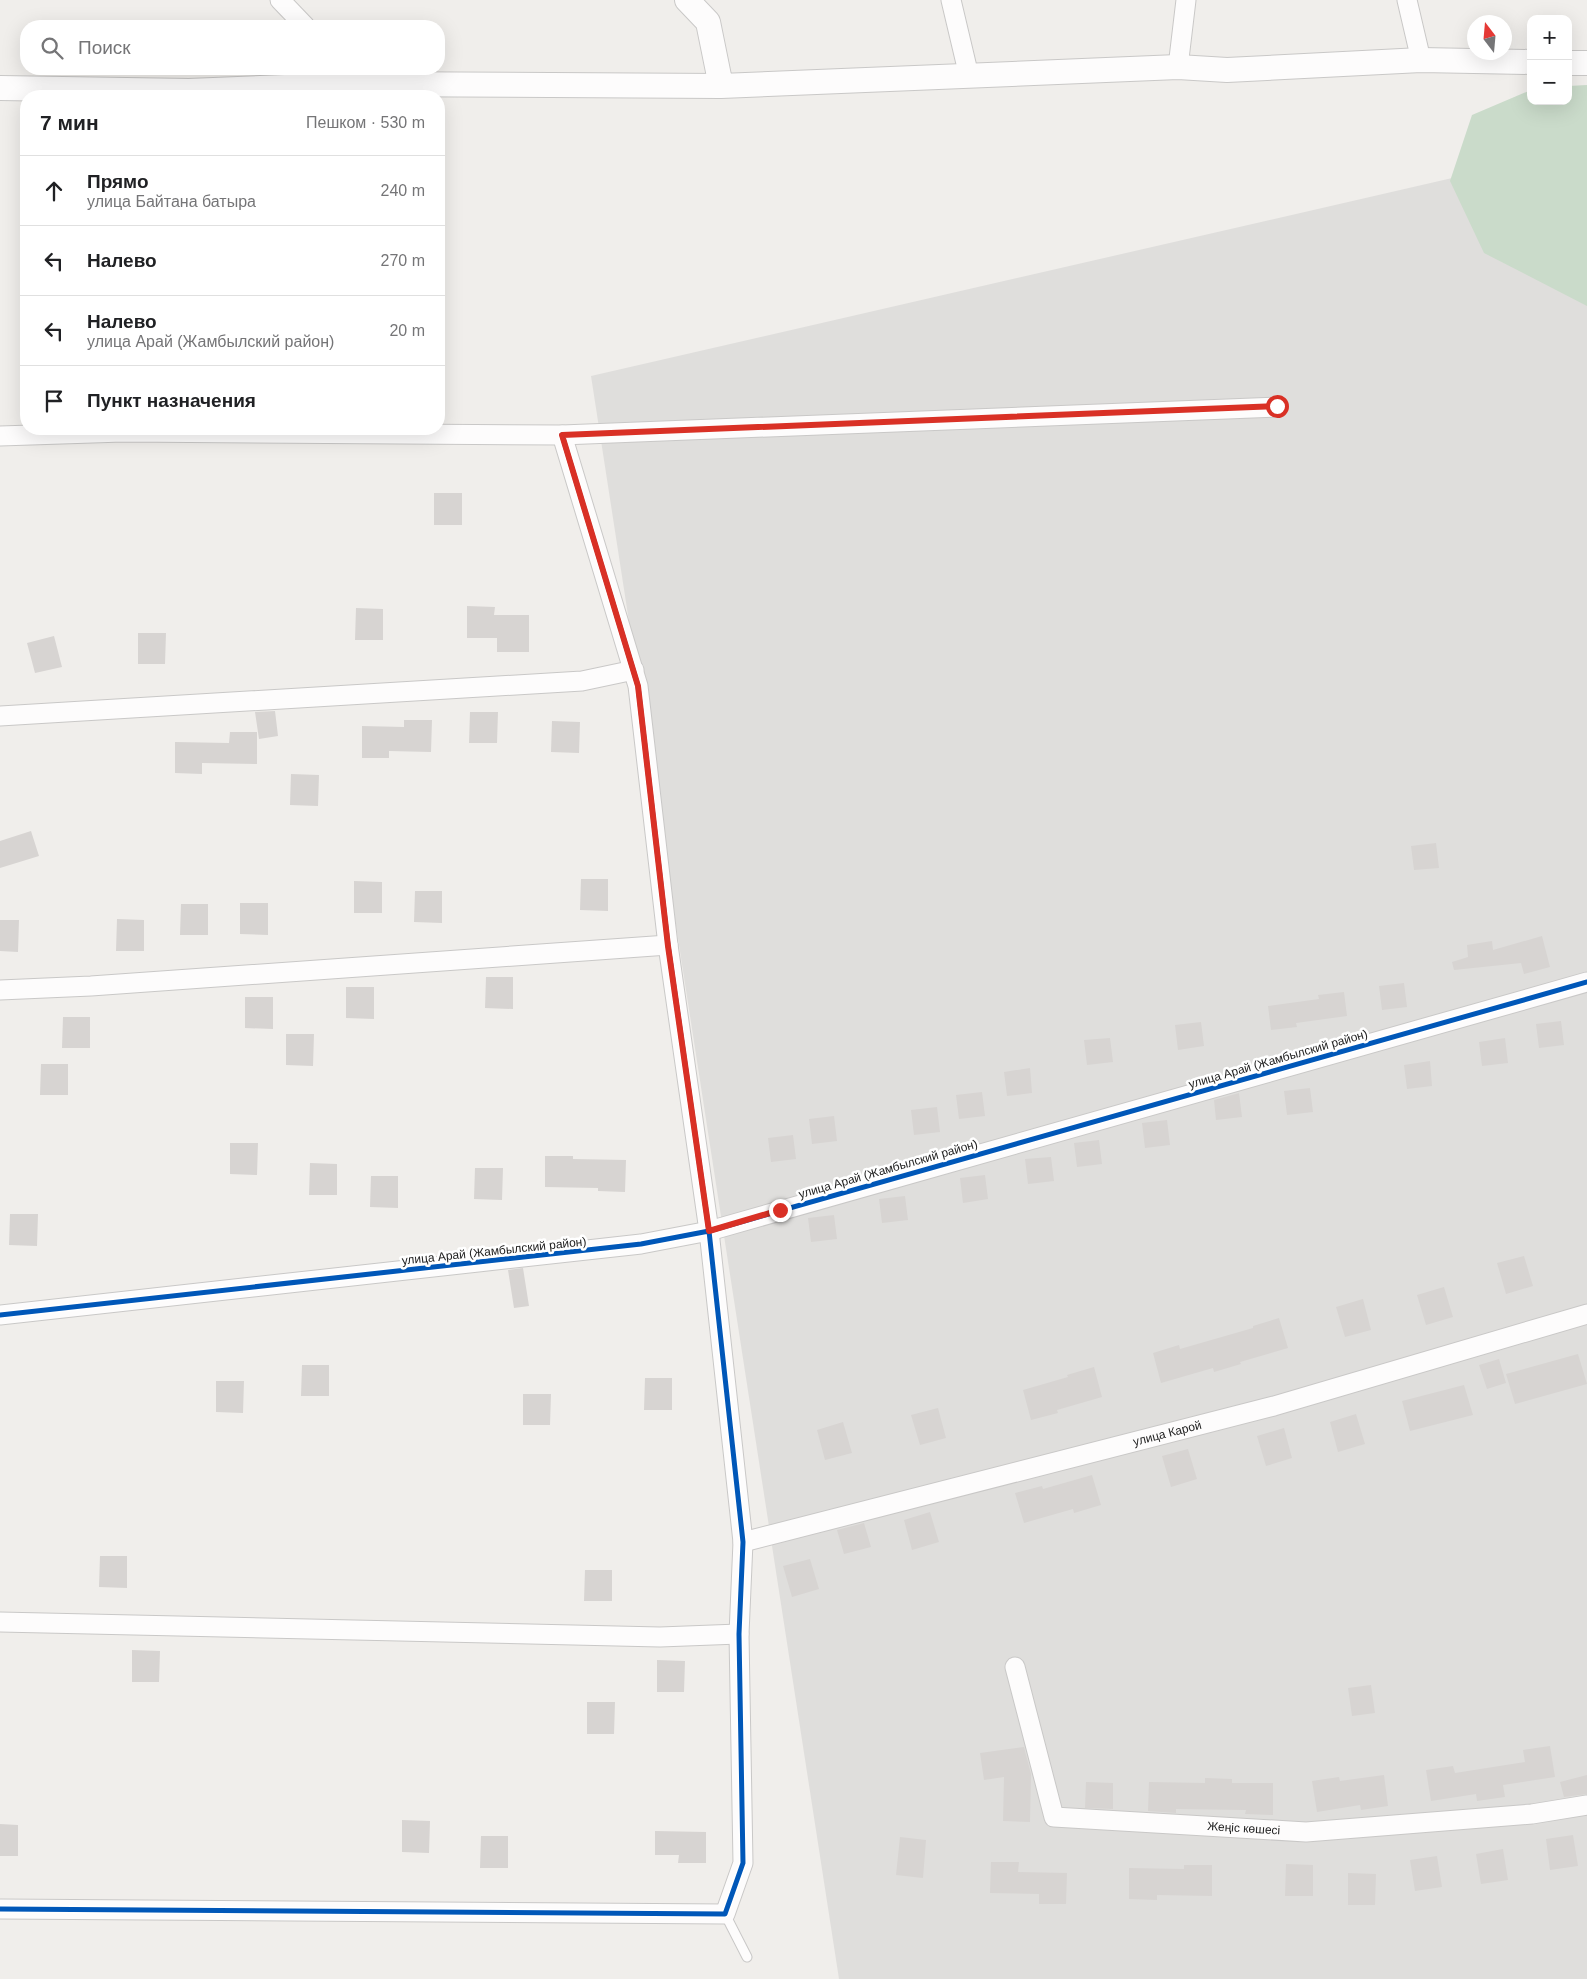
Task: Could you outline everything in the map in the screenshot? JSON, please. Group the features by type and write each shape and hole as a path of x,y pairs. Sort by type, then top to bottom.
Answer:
{"street":[{"path":"280,0 299,20"},
{"path":"687,0 705,11 721,86"},
{"path":"951,0 969,76"},
{"path":"1178,67 1186,0"},
{"path":"1406,0 1421,60"},
{"path":"225,90 351,76 721,86 1178,67 1227,70 1421,60 1527,62"},
{"path":"1572,63 1587,63"},
{"path":"0,88 63,90"},
{"path":"445,434 562,435 1277,406"},
{"path":"0,436 20,435"},
{"path":"0,1909 725,1914 743,1863 739,1634 743,1542 709,1231 668,946 638,686 562,435"},
{"path":"0,716 582,681 634,670"},
{"path":"0,990 101,986 668,946"},
{"name":"улица Арай (Жамбылский район)","path":"0,1315 641,1244 709,1231 1587,982"},
{"name":"улица Карой","path":"743,1542 1274,1406 1587,1314"},
{"path":"0,1622 650,1636 739,1634"},
{"name":"Жеңіс көшесі","path":"1015,1667 1054,1817 1306,1832 1532,1814 1587,1805"}],"lane":[{"path":"725,1914 747,1957"}],"shaded area":[{"path":"1587,147 1587,1979 839,1979 591,376"}],"green space":[{"path":"1587,85 1587,306 1484,253 1450,181 1472,115 1527,92 1527,105 1572,105 1572,86"}],"building":[{"path":"434,493 462,493 462,525 434,525"},
{"path":"467,606 495,607 494,615 529,615 529,652 497,652 497,638 467,638"},
{"path":"356,608 383,609 383,640 355,640"},
{"path":"138,633 166,633 165,664 138,664"},
{"path":"54,636 62,667 35,673 27,643"},
{"path":"275,711 278,736 259,739 255,712"},
{"path":"470,712 498,712 497,743 469,743"},
{"path":"404,720 432,720 431,752 389,751 389,758 362,758 362,726 404,727"},
{"path":"552,721 580,722 579,753 551,752"},
{"path":"230,732 257,732 257,764 202,763 202,774 175,773 175,742 229,743"},
{"path":"291,774 319,775 318,806 290,805"},
{"path":"31,831 39,856 0,868 0,841"},
{"path":"1436,843 1439,868 1414,870 1411,846"},
{"path":"581,879 608,879 608,911 580,910"},
{"path":"354,881 382,882 382,913 354,913"},
{"path":"415,891 442,891 442,923 414,922"},
{"path":"240,903 268,903 268,935 240,934"},
{"path":"181,904 208,904 208,935 180,935"},
{"path":"117,919 144,920 144,951 116,951"},
{"path":"0,920 19,920 18,952 0,951"},
{"path":"1542,936 1550,967 1524,974 1521,963 1454,970 1452,962 1468,957 1467,945 1492,941 1493,950"},
{"path":"486,977 513,977 513,1009 485,1008"},
{"path":"1404,983 1407,1007 1382,1010 1379,986"},
{"path":"346,987 374,987 374,1019 346,1018"},
{"path":"1344,992 1347,1016 1296,1023 1297,1027 1271,1030 1268,1006 1319,999 1318,995"},
{"path":"245,997 273,997 273,1029 245,1028"},
{"path":"63,1017 90,1017 90,1048 62,1048"},
{"path":"1561,1021 1564,1045 1539,1048 1536,1024"},
{"path":"1201,1022 1204,1046 1178,1050 1175,1025"},
{"path":"286,1034 314,1034 313,1066 286,1065"},
{"path":"1110,1038 1113,1062 1087,1065 1084,1040"},
{"path":"1505,1038 1508,1063 1482,1066 1479,1042"},
{"path":"1430,1061 1432,1086 1407,1089 1404,1065"},
{"path":"41,1064 68,1064 68,1095 40,1095"},
{"path":"1030,1068 1032,1093 1007,1096 1004,1072"},
{"path":"1310,1088 1313,1112 1287,1115 1284,1091"},
{"path":"982,1092 985,1116 959,1119 956,1095"},
{"path":"1239,1093 1242,1117 1216,1120 1214,1100"},
{"path":"937,1107 940,1132 914,1135 911,1110"},
{"path":"834,1116 837,1141 812,1144 809,1119"},
{"path":"1167,1120 1170,1145 1145,1148 1142,1123"},
{"path":"793,1135 796,1159 771,1162 768,1138"},
{"path":"1099,1140 1102,1164 1077,1167 1074,1143"},
{"path":"230,1143 258,1143 257,1175 230,1174"},
{"path":"545,1156 573,1156 573,1159 626,1160 625,1192 598,1191 598,1188 545,1187"},
{"path":"1051,1157 1054,1181 1028,1184 1025,1159"},
{"path":"310,1163 337,1164 337,1195 309,1195"},
{"path":"475,1168 503,1168 502,1200 474,1199"},
{"path":"985,1175 988,1199 963,1203 960,1178"},
{"path":"371,1176 398,1176 398,1208 370,1207"},
{"path":"905,1196 908,1220 882,1223 879,1199"},
{"path":"10,1214 38,1214 37,1246 9,1245"},
{"path":"834,1215 837,1239 811,1242 808,1218"},
{"path":"1524,1256 1533,1286 1506,1294 1497,1263"},
{"path":"523,1268 529,1306 514,1308 508,1270"},
{"path":"1444,1287 1453,1317 1426,1325 1417,1295"},
{"path":"1363,1299 1371,1330 1345,1337 1336,1307"},
{"path":"1279,1318 1288,1348 1214,1372 1213,1368 1161,1383 1153,1353 1179,1345 1180,1349 1253,1328 1253,1326"},
{"path":"1578,1354 1587,1384 1515,1404 1506,1374"},
{"path":"1499,1359 1506,1383 1487,1389 1479,1365"},
{"path":"302,1365 329,1365 329,1396 301,1396"},
{"path":"1094,1367 1102,1397 1057,1410 1058,1413 1031,1420 1023,1390 1068,1377 1067,1375"},
{"path":"645,1378 672,1378 672,1410 644,1410"},
{"path":"216,1381 244,1381 243,1413 216,1412"},
{"path":"1464,1385 1473,1415 1410,1431 1402,1401"},
{"path":"523,1394 551,1394 550,1425 523,1425"},
{"path":"938,1408 946,1438 920,1445 911,1415"},
{"path":"1356,1414 1365,1444 1338,1452 1330,1422"},
{"path":"843,1422 852,1453 825,1460 817,1430"},
{"path":"1284,1428 1292,1458 1266,1466 1257,1436"},
{"path":"1188,1449 1197,1479 1171,1487 1162,1456"},
{"path":"1092,1475 1101,1505 1074,1513 1073,1509 1024,1523 1015,1493 1042,1486 1043,1489"},
{"path":"930,1512 939,1542 912,1550 904,1520"},
{"path":"864,1523 871,1547 844,1554 837,1530"},
{"path":"100,1556 127,1556 127,1588 99,1587"},
{"path":"810,1559 819,1589 792,1597 783,1566"},
{"path":"585,1570 612,1570 612,1601 584,1601"},
{"path":"132,1650 160,1651 159,1682 132,1682"},
{"path":"657,1660 685,1661 684,1692 657,1692"},
{"path":"1371,1685 1375,1713 1352,1716 1348,1688"},
{"path":"587,1702 615,1702 614,1734 587,1734"},
{"path":"1550,1746 1555,1777 1503,1785 1505,1797 1477,1801 1476,1794 1431,1801 1426,1770 1453,1766 1455,1773 1525,1762 1523,1750"},
{"path":"1024,1747 1031,1774 1030,1822 1003,1821 1004,1777 984,1780 980,1753"},
{"path":"1384,1775 1388,1806 1361,1810 1360,1805 1317,1812 1312,1781 1339,1777 1340,1781"},
{"path":"1587,1775 1587,1794 1564,1797 1560,1782"},
{"path":"1205,1778 1232,1779 1232,1783 1273,1783 1273,1815 1245,1814 1246,1810 1176,1809 1176,1813 1148,1811 1149,1782 1205,1783"},
{"path":"1086,1782 1113,1783 1113,1809 1085,1808"},
{"path":"402,1820 430,1821 429,1853 402,1852"},
{"path":"0,1824 18,1825 18,1856 0,1856"},
{"path":"655,1831 706,1832 706,1863 678,1863 679,1855 655,1855"},
{"path":"1573,1835 1578,1866 1550,1870 1546,1839"},
{"path":"481,1836 508,1836 508,1868 480,1868"},
{"path":"900,1837 926,1840 923,1878 896,1875"},
{"path":"1503,1849 1508,1880 1481,1884 1476,1854"},
{"path":"1437,1856 1442,1887 1415,1891 1410,1860"},
{"path":"991,1862 1019,1862 1018,1872 1067,1873 1066,1904 1039,1904 1039,1894 990,1893"},
{"path":"1286,1864 1313,1865 1313,1896 1285,1896"},
{"path":"1184,1865 1212,1865 1212,1896 1157,1895 1157,1900 1129,1899 1129,1868 1184,1869"},
{"path":"1348,1873 1376,1874 1375,1905 1348,1905"}],"cycle path":[{"path":"0,1909 725,1914 743,1863 739,1634 743,1542 709,1231 668,945 638,686 562,435"},
{"path":"0,1315 641,1244 709,1231 1587,982"}],"route":[{"path":"780,1210 709,1231 668,946 638,686 562,435 1277,406"}]}
